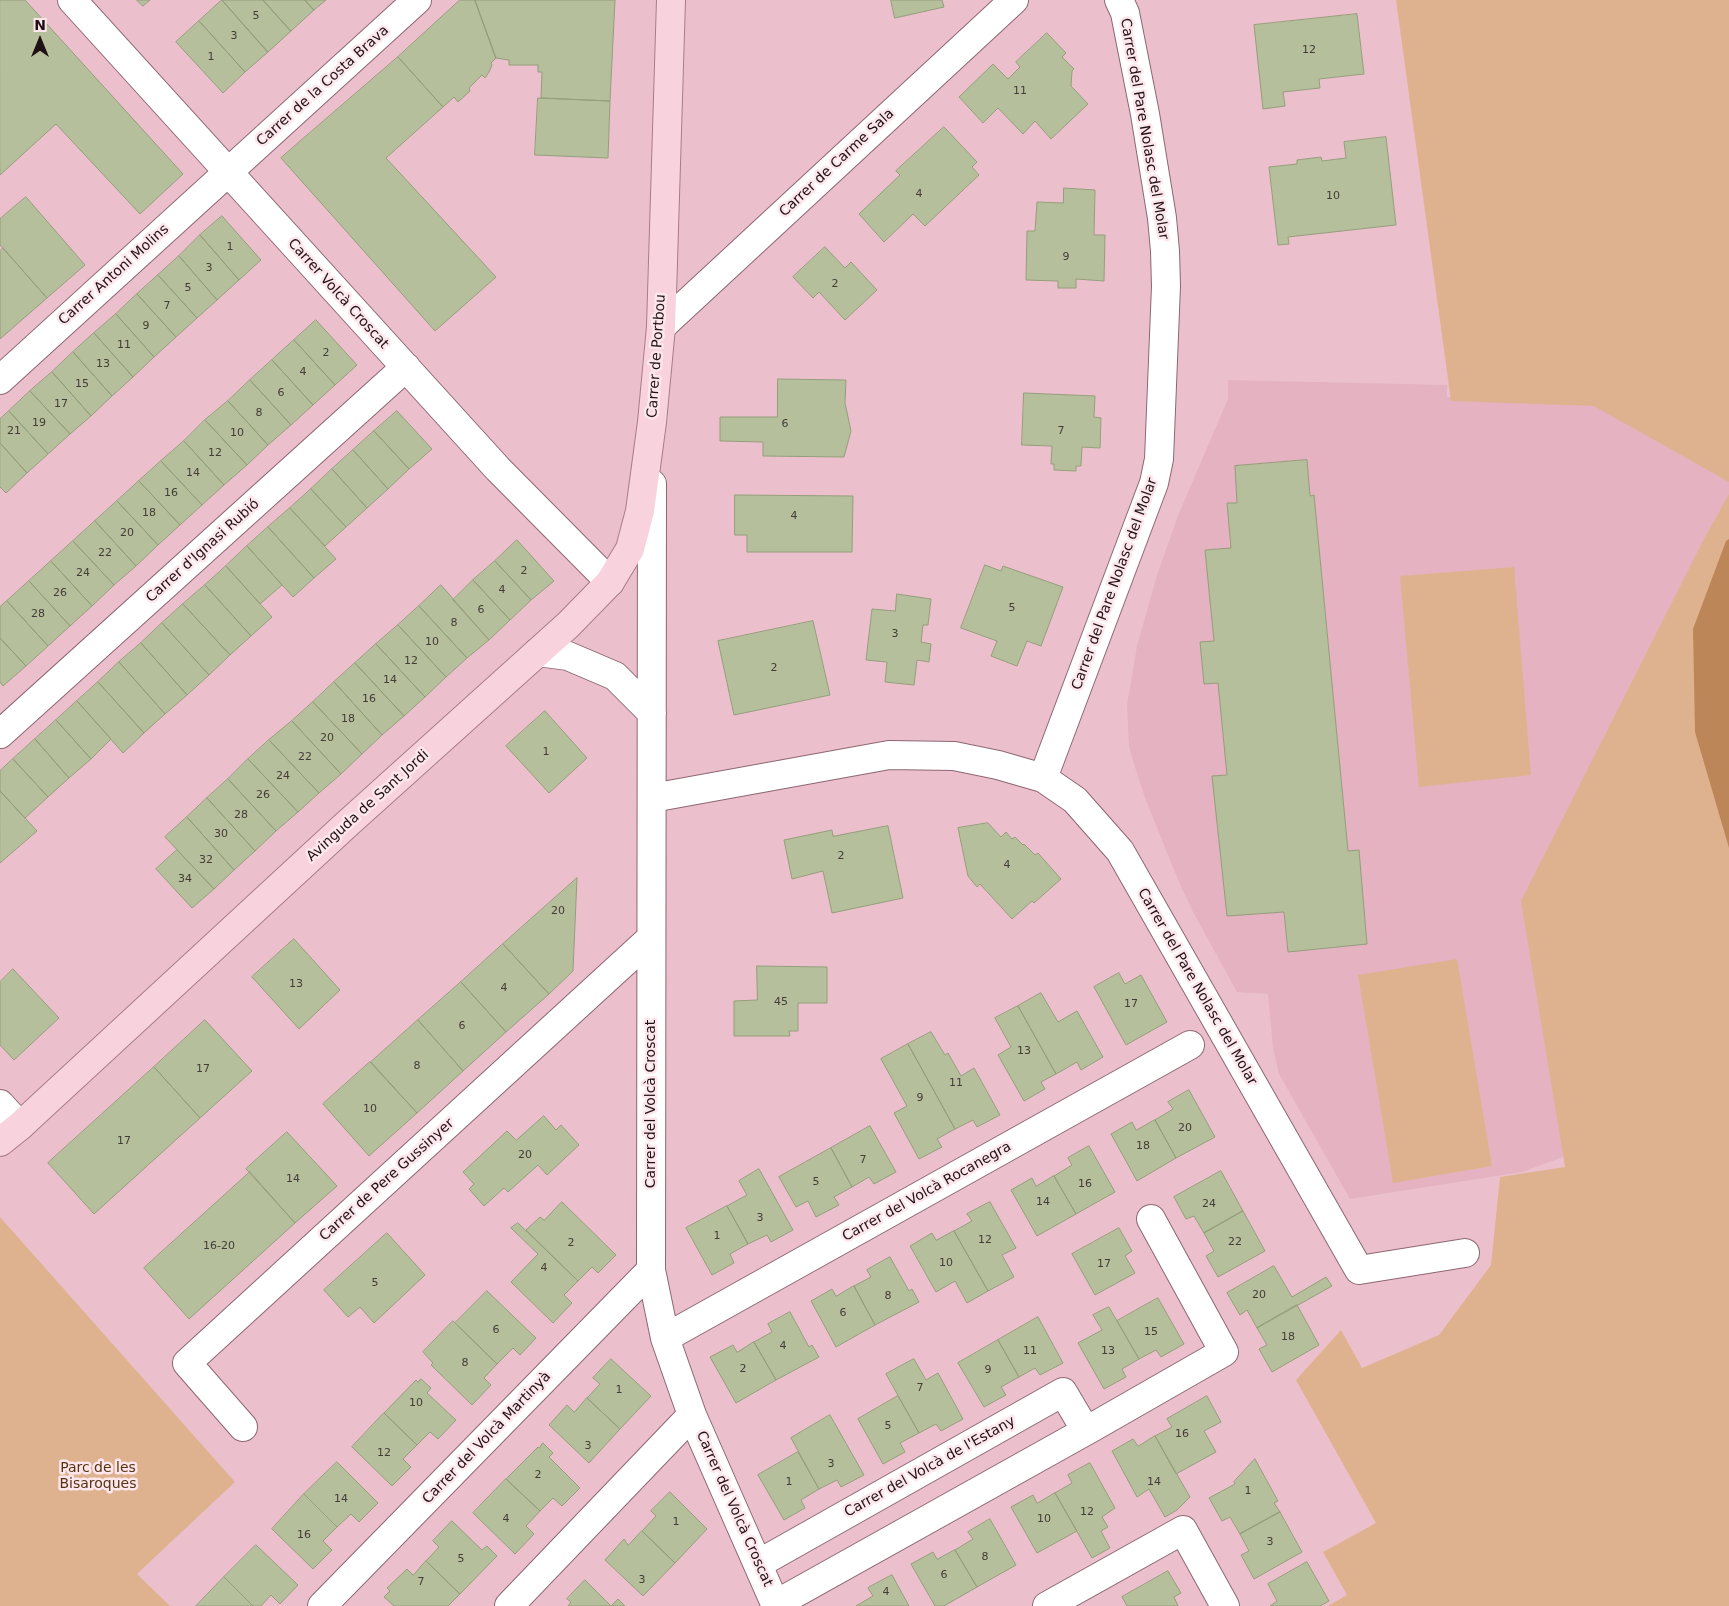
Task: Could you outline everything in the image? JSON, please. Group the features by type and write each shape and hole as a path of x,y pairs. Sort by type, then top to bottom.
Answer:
{"main road":[{"name":"Carrer de Portbou","path":"652,422 661,327 671,0"},
{"name":"Avinguda de Sant Jordi","path":"10,1134 347,824 568,625 610,582 630,549 638,521 652,422"}],"street":[{"name":"Carrer Volcà Croscat","path":"72,0 498,469 610,582"},
{"name":"Carrer de la Costa Brava","path":"228,171 417,0"},
{"name":"Carrer de Carme Sala","path":"661,327 1014,0"},
{"name":"Carrer del Pare Nolasc del Molar","path":"1043,778 1154,484 1159,459 1166,286 1164,234 1143,105 1125,13 1119,0"},
{"name":"Carrer Antoni Molins","path":"0,380 228,171"},
{"name":"Carrer d'Ignasi Rubió","path":"0,734 406,367"},
{"name":"Carrer de Portbou","path":"652,422 652,713"},
{"path":"538,652 568,656 615,676 652,713"},
{"name":"Carrer del Volcà Croscat","path":"652,713 651,1270 665,1338 692,1415 776,1605"},
{"name":"Carrer del Pare Nolasc del Molar","path":"652,798 889,755 954,756 998,765 1043,778 1075,800 1120,851 1359,1270 1464,1253"},
{"name":"Carrer de Pere Gussinyer","path":"243,1428 186,1363 651,938"},
{"name":"Carrer del Volcà Rocanegra","path":"665,1338 1190,1045"},
{"path":"0,1104 10,1134"},
{"path":"776,1605 1224,1352 1151,1219"},
{"name":"Carrer del Volcà Martinyà","path":"322,1606 651,1270"},
{"name":"Carrer del Volcà de l'Estany","path":"758,1564 1063,1392 1086,1431"},
{"path":"509,1606 692,1415"},
{"path":"1047,1606 1182,1530 1225,1606"}],"shaded area":[{"path":"1228,380 1447,385 1447,397 1592,401 1729,458 1729,502 1559,1083 1563,1157 1522,1172 1350,1199 1279,1074 1273,1048 1268,994 1237,992 1193,912 1179,882 1145,798 1133,761 1129,746 1127,705 1137,646 1157,575 1179,513 1228,399"},
{"path":"1729,539 1729,848 1695,732 1693,629 1726,541"}],"green space":[{"path":"1396,0 1729,0 1729,482 1594,406 1451,401"},
{"path":"1729,494 1729,1606 1328,1606 1347,1595 1323,1552 1376,1523 1296,1380 1341,1330 1362,1368 1439,1335 1491,1265 1500,1177 1565,1167 1521,901 1704,539"},
{"path":"1514,567 1531,775 1419,787 1400,576"},
{"path":"1457,959 1492,1166 1393,1183 1358,975"},
{"name":"Parc de les Bisaroques","path":"0,1217 235,1482 137,1574 170,1606 0,1606"}],"building":[{"path":"0,0 25,0 183,174 140,214 56,124 0,175"},
{"path":"137,0 150,0 143,6"},
{"path":"222,0 268,52 245,72 199,21"},
{"path":"222,0 263,0 291,31 268,52"},
{"path":"263,0 305,0 314,10 291,31"},
{"path":"305,0 326,0 314,10"},
{"path":"460,0 475,0 496,58 491,63 492,65 485,78 482,75 469,88 470,91 458,102 454,97 443,107 398,57"},
{"path":"475,0 615,0 610,101 541,98 542,72 538,72 538,65 509,65 509,60 496,58"},
{"path":"891,0 942,0 944,7 895,18"},
{"path":"1357,14 1364,74 1319,79 1320,88 1283,92 1285,106 1263,109 1254,25"},
{"path":"199,21 245,72 223,93 176,42"},
{"path":"1047,33 1066,53 1062,57 1074,69 1072,71 1071,86 1088,104 1051,139 1035,121 1023,134 998,108 983,123 959,97 993,64 1008,79 1020,67 1016,62"},
{"path":"398,57 443,107 386,158 496,277 435,331 281,158"},
{"path":"538,98 610,101 608,158 535,155"},
{"path":"944,127 977,162 972,167 979,175 925,226 913,214 884,242 859,214 900,175 896,171"},
{"path":"1386,137 1396,225 1288,237 1289,244 1278,245 1269,167 1297,164 1297,160 1321,157 1322,161 1346,158 1344,142"},
{"path":"1064,188 1095,190 1094,235 1105,235 1104,281 1076,279 1076,288 1058,288 1058,281 1026,280 1027,231 1035,231 1037,202 1063,203"},
{"path":"26,197 85,265 47,298 0,245 0,219"},
{"path":"222,216 261,260 239,280 200,235"},
{"path":"200,235 239,280 217,300 179,256"},
{"path":"825,247 845,268 851,262 877,290 845,320 819,292 813,298 793,277"},
{"path":"3,248 47,298 0,339 0,251"},
{"path":"179,256 217,300 197,318 158,275"},
{"path":"158,275 197,318 176,337 137,294"},
{"path":"137,294 176,337 154,357 116,314"},
{"path":"116,314 154,357 133,377 94,333"},
{"path":"316,320 357,365 335,385 294,340"},
{"path":"94,333 133,377 112,396 73,352"},
{"path":"294,340 335,385 313,405 272,360"},
{"path":"73,352 112,396 91,416 52,372"},
{"path":"272,360 313,405 291,425 250,380"},
{"path":"52,372 91,416 70,434 30,391"},
{"path":"778,379 846,380 845,403 851,431 844,457 763,456 763,442 720,441 720,417 777,417"},
{"path":"250,380 291,425 268,445 228,401"},
{"path":"30,391 70,434 48,454 9,411"},
{"path":"1024,393 1095,396 1094,417 1101,418 1100,448 1082,447 1081,466 1076,466 1076,471 1054,470 1054,464 1051,464 1052,446 1022,445"},
{"path":"228,401 268,445 247,465 205,420"},
{"path":"9,411 48,454 27,473 0,443 0,419"},
{"path":"397,411 432,449 409,469 374,431"},
{"path":"205,420 247,465 224,485 184,441"},
{"path":"374,431 409,469 388,489 353,450"},
{"path":"184,441 224,485 202,505 161,461"},
{"path":"0,443 27,473 6,493 0,487"},
{"path":"353,450 388,489 367,508 332,469"},
{"path":"1307,460 1310,496 1314,495 1348,851 1359,850 1367,944 1288,952 1284,912 1227,916 1212,776 1227,775 1218,683 1204,684 1200,642 1214,641 1205,550 1231,548 1227,503 1237,503 1235,466"},
{"path":"161,461 202,505 180,525 139,481"},
{"path":"332,469 367,508 346,527 311,489"},
{"path":"139,481 180,525 158,545 117,501"},
{"path":"311,489 346,527 325,546 290,508"},
{"path":"735,495 853,496 852,552 747,552 747,535 735,535"},
{"path":"117,501 158,545 136,566 95,521"},
{"path":"290,508 336,559 314,578 268,527"},
{"path":"95,521 136,566 114,585 73,541"},
{"path":"268,527 314,578 293,597 247,546"},
{"path":"517,540 554,581 531,600 495,561"},
{"path":"73,541 114,585 92,606 51,561"},
{"path":"247,546 282,585 260,604 226,566"},
{"path":"51,561 92,606 70,626 29,581"},
{"path":"495,561 531,600 510,620 473,580"},
{"path":"985,565 1001,571 1003,566 1063,587 1041,646 1027,641 1017,666 991,656 997,641 961,628"},
{"path":"226,566 272,617 251,636 205,585"},
{"path":"473,580 510,620 489,640 453,600"},
{"path":"29,581 70,626 48,646 7,601"},
{"path":"205,585 251,636 230,655 183,604"},
{"path":"441,585 489,640 467,658 419,606"},
{"path":"897,594 931,599 928,625 923,625 921,642 931,644 929,662 917,660 914,685 885,682 887,662 866,660 872,609 895,611"},
{"path":"7,601 48,646 26,666 0,638 0,607"},
{"path":"183,604 230,655 209,675 162,623"},
{"path":"419,606 467,658 446,677 398,625"},
{"path":"813,621 830,695 734,715 718,641"},
{"path":"162,623 209,675 187,695 141,643"},
{"path":"398,625 446,677 425,697 376,644"},
{"path":"0,638 26,666 3,686 0,682"},
{"path":"141,643 187,695 165,714 119,662"},
{"path":"376,644 425,697 404,716 355,663"},
{"path":"119,662 165,714 144,733 98,682"},
{"path":"355,663 404,716 382,735 334,682"},
{"path":"98,682 144,733 123,753 77,701"},
{"path":"334,682 382,735 362,754 313,702"},
{"path":"77,701 111,739 91,759 56,720"},
{"path":"313,702 362,754 341,774 292,721"},
{"path":"545,711 587,758 549,793 506,746"},
{"path":"56,720 91,759 69,778 35,739"},
{"path":"292,721 341,774 319,793 269,740"},
{"path":"35,739 69,778 48,797 13,759"},
{"path":"269,740 319,793 298,812 248,759"},
{"path":"13,759 48,797 25,818 0,791 0,771"},
{"path":"248,759 298,812 276,831 228,779"},
{"path":"228,779 276,831 255,851 207,798"},
{"path":"0,791 37,831 0,863"},
{"path":"207,798 255,851 234,870 187,817"},
{"path":"187,817 234,870 214,889 165,837"},
{"path":"988,823 1001,837 1006,832 1012,839 1015,837 1024,844 1035,855 1038,853 1061,879 1034,903 1032,901 1012,919 980,884 977,887 968,876 958,828"},
{"path":"888,826 903,898 832,913 823,871 792,879 784,840 832,830 833,836"},
{"path":"177,850 214,889 192,908 156,869"},
{"path":"577,878 573,971 549,994 503,944"},
{"path":"294,939 340,990 299,1029 252,977"},
{"path":"503,944 549,994 506,1032 461,982"},
{"path":"757,966 827,967 827,1003 798,1003 798,1031 789,1031 790,1036 734,1036 734,1001 757,1000"},
{"path":"13,969 59,1018 14,1060 0,1045 0,982"},
{"path":"1119,973 1125,984 1141,975 1167,1022 1126,1045 1094,987"},
{"path":"461,982 506,1032 463,1071 418,1020"},
{"path":"1041,993 1058,1022 1077,1011 1103,1057 1081,1070 1077,1062 1056,1074 1018,1006"},
{"path":"1018,1006 1056,1074 1041,1082 1045,1089 1024,1101 998,1055 1011,1047 995,1018"},
{"path":"205,1020 252,1071 200,1118 154,1067"},
{"path":"418,1020 463,1071 417,1113 371,1062"},
{"path":"931,1032 945,1055 948,1053 961,1076 974,1068 1000,1115 977,1127 973,1120 955,1129 908,1044"},
{"path":"908,1044 955,1129 937,1139 942,1147 919,1159 894,1113 907,1106 881,1059"},
{"path":"370,1062 417,1113 369,1156 323,1104"},
{"path":"154,1067 200,1118 94,1214 48,1163"},
{"path":"1189,1090 1215,1137 1176,1158 1155,1120 1173,1109 1168,1102"},
{"path":"544,1116 556,1130 561,1125 579,1145 547,1175 538,1165 508,1192 504,1188 484,1206 469,1189 474,1184 463,1172 507,1131 516,1140"},
{"path":"1155,1120 1176,1158 1137,1181 1111,1134 1132,1122 1136,1130"},
{"path":"870,1126 896,1172 874,1184 869,1177 852,1187 831,1148"},
{"path":"287,1132 337,1186 295,1223 246,1169"},
{"path":"1089,1146 1115,1192 1076,1214 1054,1176 1072,1165 1068,1158"},
{"path":"831,1148 852,1187 834,1197 839,1205 816,1217 808,1201 796,1207 779,1177"},
{"path":"759,1169 793,1230 771,1242 767,1235 748,1244 727,1206 747,1195 739,1181"},
{"path":"1221,1171 1243,1211 1204,1233 1194,1216 1186,1219 1174,1197"},
{"path":"250,1172 295,1223 189,1319 144,1268"},
{"path":"1054,1176 1076,1214 1037,1236 1011,1190 1032,1178 1036,1186"},
{"path":"562,1202 616,1255 598,1273 592,1267 578,1281 526,1230 540,1217 544,1220"},
{"path":"990,1202 1016,1248 1002,1255 1014,1277 988,1291 954,1231 972,1221 967,1214"},
{"path":"727,1206 748,1244 730,1254 734,1263 712,1275 686,1228"},
{"path":"1243,1211 1265,1251 1218,1277 1206,1256 1214,1251 1204,1233"},
{"path":"518,1223 578,1281 564,1295 572,1303 553,1323 511,1282 538,1254 511,1228"},
{"path":"1119,1228 1132,1251 1125,1256 1135,1273 1095,1295 1072,1254"},
{"path":"954,1231 988,1291 967,1303 955,1281 936,1292 910,1246 932,1233 936,1240"},
{"path":"387,1233 425,1275 374,1323 360,1307 348,1317 324,1290"},
{"path":"890,1257 909,1291 912,1289 919,1302 875,1325 854,1286 871,1277 867,1270"},
{"path":"1274,1266 1292,1297 1326,1277 1332,1286 1257,1328 1247,1310 1240,1315 1227,1293"},
{"path":"854,1286 875,1325 836,1347 811,1301 832,1289 836,1296"},
{"path":"487,1291 536,1338 520,1355 513,1348 497,1364 455,1323"},
{"path":"1158,1298 1184,1344 1161,1357 1156,1350 1139,1359 1117,1321"},
{"path":"1297,1305 1319,1345 1272,1372 1259,1349 1267,1345 1257,1328"},
{"path":"1109,1307 1139,1359 1122,1369 1126,1377 1104,1389 1078,1343 1102,1330 1093,1315"},
{"path":"790,1312 809,1347 812,1345 819,1357 776,1380 754,1342 772,1332 768,1324"},
{"path":"1038,1317 1063,1363 1040,1375 1035,1368 1019,1377 998,1340"},
{"path":"453,1321 497,1364 484,1378 491,1385 472,1405 431,1365 433,1363 423,1352"},
{"path":"998,1340 1019,1377 1001,1387 1006,1395 984,1407 958,1363"},
{"path":"754,1342 776,1380 736,1403 710,1357 733,1345 737,1352"},
{"path":"611,1359 651,1396 620,1429 587,1398 600,1384 593,1378"},
{"path":"914,1359 926,1380 938,1373 963,1419 941,1431 936,1424 919,1433 886,1374"},
{"path":"421,1379 431,1388 427,1393 456,1420 438,1439 430,1432 417,1445 384,1413 416,1380 418,1382"},
{"path":"898,1396 919,1433 900,1443 905,1452 883,1464 858,1419"},
{"path":"1207,1396 1221,1422 1204,1431 1216,1452 1176,1474 1155,1436 1172,1427 1167,1419"},
{"path":"587,1398 620,1429 589,1463 549,1425 567,1405 574,1412"},
{"path":"384,1413 417,1445 403,1459 411,1467 392,1486 352,1447"},
{"path":"830,1415 864,1475 841,1487 837,1480 819,1489 791,1438"},
{"path":"1155,1436 1190,1497 1177,1510 1165,1517 1149,1489 1137,1497 1112,1451 1133,1439 1138,1446"},
{"path":"543,1443 553,1453 549,1457 580,1488 562,1506 553,1498 540,1511 506,1479"},
{"path":"798,1452 819,1489 801,1500 805,1508 784,1520 758,1475"},
{"path":"1255,1459 1278,1501 1274,1503 1280,1512 1240,1534 1230,1517 1222,1521 1209,1498 1235,1484 1234,1482"},
{"path":"337,1462 378,1503 359,1522 351,1514 337,1527 304,1494"},
{"path":"1090,1463 1115,1508 1102,1517 1108,1527 1101,1531 1110,1548 1092,1558 1055,1493 1072,1483 1068,1475"},
{"path":"506,1479 540,1511 526,1526 534,1534 515,1554 473,1513"},
{"path":"670,1492 707,1529 675,1563 642,1531 656,1516 651,1511"},
{"path":"1055,1493 1077,1531 1037,1553 1011,1507 1033,1495 1037,1503"},
{"path":"304,1494 337,1527 323,1541 332,1550 313,1569 272,1529"},
{"path":"1280,1512 1302,1552 1254,1579 1241,1555 1249,1551 1240,1534"},
{"path":"990,1519 1016,1565 977,1587 955,1550 973,1539 968,1532"},
{"path":"452,1521 482,1550 487,1546 497,1556 460,1594 426,1561 439,1547 433,1541"},
{"path":"642,1531 675,1563 643,1596 605,1560 624,1539 628,1545"},
{"path":"256,1545 298,1585 280,1604 271,1595 261,1606 253,1606 224,1577"},
{"path":"955,1550 977,1587 944,1606 935,1606 911,1564 933,1552 937,1559"},
{"path":"426,1561 460,1594 448,1606 394,1606 384,1597 390,1591 387,1588 407,1569 413,1575"},
{"path":"1307,1562 1329,1601 1320,1606 1270,1606 1277,1601 1268,1584"},
{"path":"1168,1571 1181,1593 1174,1597 1178,1606 1127,1606 1122,1597"},
{"path":"892,1575 909,1606 856,1606 873,1596 868,1588"},
{"path":"224,1577 253,1606 196,1606"},
{"path":"585,1580 611,1606 568,1606 571,1602 567,1599"},
{"path":"618,1599 625,1606 611,1606"}]}
